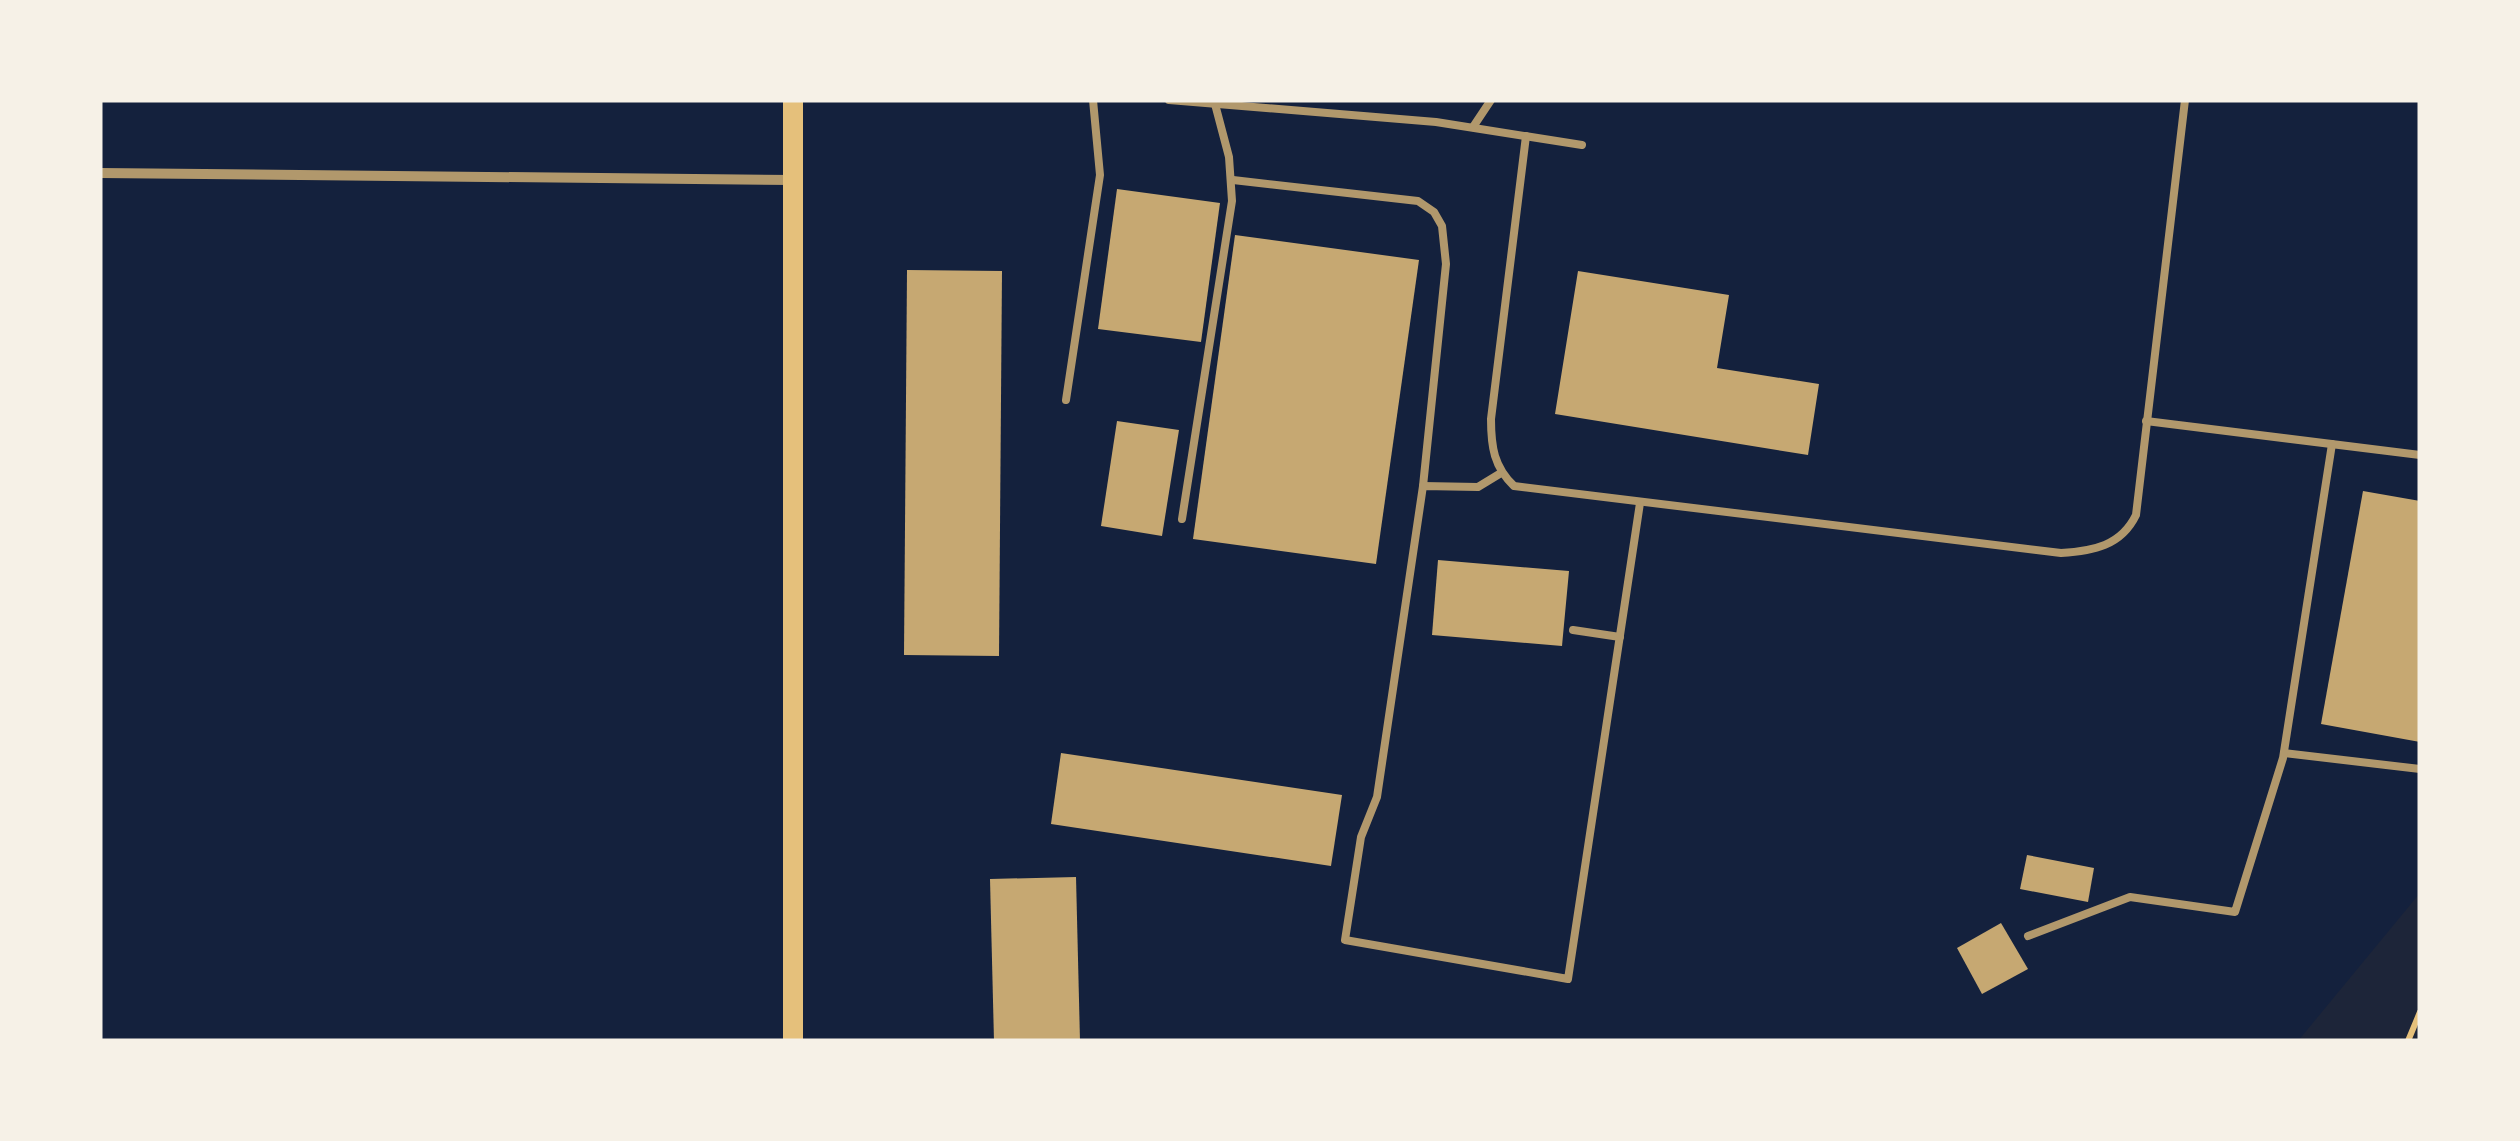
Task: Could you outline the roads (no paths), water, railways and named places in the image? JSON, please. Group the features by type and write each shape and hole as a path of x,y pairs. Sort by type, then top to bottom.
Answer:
{"main road":[{"path":"793,100 794,1041"}],"street":[{"path":"100,173 793,180"}],"lane":[{"path":"1066,400 1100,175 1093,100"},
{"path":"1169,100 1472,127 1582,145"},
{"path":"1472,127 1491,100"},
{"path":"1526,136 1491,419 1491,446 1501,473 1514,486 2061,553 2088,551 2127,532 2136,515 2185,100"},
{"path":"1182,519 1233,180 1215,104"},
{"path":"1233,180 1418,201 1434,212 1442,226 1446,264 1423,486 1377,796 1361,837 1345,940 1568,978 1640,503"},
{"path":"2146,420 2420,455"},
{"path":"2028,936 2130,896 2235,912 2284,753 2332,444"},
{"path":"1423,486 1478,487 1501,473"},
{"path":"1573,630 1620,637"},
{"path":"2284,753 2420,768"}]}
